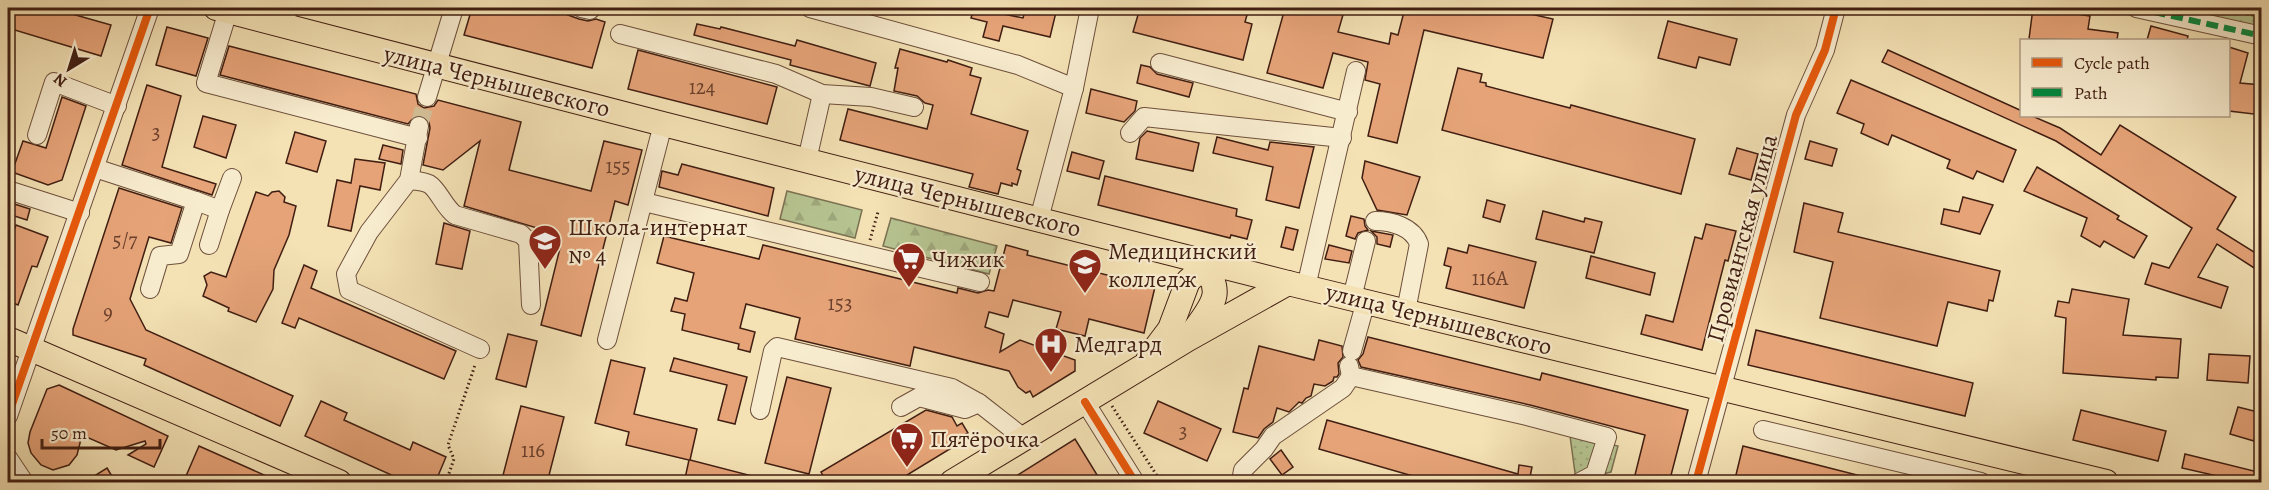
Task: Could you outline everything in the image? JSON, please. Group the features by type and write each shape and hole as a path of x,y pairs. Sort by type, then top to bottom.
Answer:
{"main road":[{"name":"улица Чернышевского","path":"222,9 286,17 435,65 1039,219 1212,266 1406,311 2106,483"},
{"path":"1138,370 1163,341 1170,329 1188,281 1212,266 1215,298 1188,339"},
{"path":"952,483 1188,339 1297,285"},
{"path":"8,339 339,483"}],"street":[{"path":"8,416 150,8"},
{"path":"428,97 435,65 454,8"},
{"path":"810,8 1018,65 1074,88"},
{"path":"1039,219 1074,88 1090,8"},
{"name":"Провиантская улица","path":"1696,483 1796,115 1825,50 1836,8"},
{"path":"2136,8 2262,36"},
{"path":"222,9 206,83 418,132 409,180 369,232 346,274 350,290 480,349"},
{"path":"620,33 776,74 822,93 871,97 914,107"},
{"path":"1160,63 1348,112"},
{"path":"1297,285 1342,138 1356,71"},
{"path":"36,135 54,82 117,106"},
{"path":"807,160 822,93"},
{"path":"1130,133 1144,117 1342,138"},
{"path":"607,340 663,124"},
{"path":"95,168 220,210"},
{"path":"209,245 232,178"},
{"path":"409,180 428,183 436,188 448,210 456,215 521,234 528,242 531,305"},
{"path":"8,190 80,213"},
{"path":"150,289 159,256 179,254 196,201"},
{"path":"644,202 980,282"},
{"path":"1375,221 1383,221 1408,229 1419,244 1406,311"},
{"path":"1240,483 1243,470 1264,449 1273,436 1343,388 1351,365 1366,241"},
{"path":"760,410 773,351 777,347 951,388 979,403 1025,439"},
{"path":"1351,365 1606,437 1594,474 1580,483"},
{"path":"901,407 919,397 965,409 979,403"},
{"path":"1094,397 1135,483"},
{"path":"1763,430 1918,475 1980,483"},
{"path":"8,458 24,483"}],"path":[{"path":"2232,10 2262,17"},
{"path":"869,243 878,212"},
{"path":"446,483 454,459 448,445 480,349"},
{"path":"1094,397 1161,483"}],"green space":[{"path":"2161,8 2246,8 2261,11 2261,30"},
{"path":"787,191 862,210 855,238 780,219"},
{"path":"891,218 997,246 989,274 883,246"},
{"path":"1570,436 1618,446 1611,472 1576,480"}],"building":[{"path":"8,8 51,8 111,25 101,56 8,28"},
{"path":"472,8 549,8 579,19 588,21 596,19 605,22 592,68 464,35"},
{"path":"974,8 1023,18 1026,8 1057,8 1050,37 1003,26 999,41 983,37 987,22 971,18"},
{"path":"1140,8 1249,8 1245,22 1252,24 1243,60 1133,32"},
{"path":"1285,8 1345,8 1338,32 1389,44 1391,33 1398,35 1405,8 1504,8 1553,19 1543,58 1424,30 1397,143 1368,136 1380,84 1365,80 1368,62 1333,53 1323,88 1267,73"},
{"path":"2033,8 2057,8 2057,11 2090,16 2088,29 2118,33 2117,39 2029,39"},
{"path":"1668,21 1737,39 1730,65 1699,57 1696,68 1658,58"},
{"path":"697,24 720,29 721,27 795,46 797,40 876,63 870,86 790,65 791,60 694,35"},
{"path":"2151,26 2188,36 2187,39 2147,39"},
{"path":"167,27 208,38 196,76 156,65"},
{"path":"229,46 416,94 418,104 424,108 434,106 438,100 521,122 509,170 591,191 604,141 642,150 628,205 615,201 581,336 541,325 560,248 539,243 537,228 464,206 480,141 443,170 423,165 430,128 426,117 415,116 408,124 220,75"},
{"path":"2230,47 2248,53 2240,83 2262,85 2262,115 2230,111"},
{"path":"900,49 972,68 970,75 981,78 971,114 1028,131 1017,169 1021,171 1017,185 1001,183 998,194 969,187 973,174 840,140 848,109 927,129 933,105 925,103 917,96 894,91 898,68 895,68"},
{"path":"638,50 777,87 767,124 628,89"},
{"path":"1888,50 2020,110 2020,117 2034,117 2060,128 2101,155 2120,125 2236,197 2217,229 2262,257 2262,273 2217,244 2198,277 2228,287 2221,308 2145,284 2152,263 2169,268 2192,228 2056,141 1882,62"},
{"path":"1141,65 1150,67 1157,74 1193,83 1189,97 1137,83"},
{"path":"1458,68 1482,74 1480,82 1486,83 1486,86 1570,108 1571,105 1695,139 1681,194 1442,130"},
{"path":"1851,80 2016,150 2003,182 1977,171 1973,179 1947,168 1950,160 1892,135 1888,145 1861,133 1864,124 1837,113"},
{"path":"147,85 181,96 162,167 216,184 212,195 122,165"},
{"path":"1091,89 1137,101 1135,111 1124,122 1086,113"},
{"path":"62,97 86,106 62,180 48,185 12,172 23,141 46,148"},
{"path":"203,116 236,125 226,158 194,147"},
{"path":"1147,131 1199,143 1193,171 1136,159 1140,138"},
{"path":"295,132 326,141 317,172 286,163"},
{"path":"1217,137 1268,150 1270,142 1314,147 1299,208 1266,200 1273,167 1213,153"},
{"path":"1810,141 1837,149 1832,166 1805,159"},
{"path":"383,145 403,150 401,164 379,159"},
{"path":"1737,148 1758,154 1751,180 1729,174"},
{"path":"1072,152 1104,161 1099,179 1067,171"},
{"path":"355,159 385,163 380,190 360,186 351,231 328,226 337,180 351,183"},
{"path":"1365,161 1420,177 1407,215 1377,210 1362,178"},
{"path":"682,164 774,188 768,216 659,187 662,171 678,175"},
{"path":"2037,167 2119,216 2117,219 2147,236 2134,258 2104,241 2100,247 2081,236 2087,218 2024,191"},
{"path":"1105,176 1237,209 1236,216 1252,220 1247,239 1231,235 1230,238 1098,205"},
{"path":"119,188 182,208 171,243 149,237 130,299 146,330 293,396 280,426 144,365 146,359 73,335"},
{"path":"279,191 285,197 284,202 296,206 289,235 274,270 273,289 256,322 228,311 229,308 203,296 207,285 204,276 211,272 226,277 256,192 268,196 272,192"},
{"path":"1963,197 1993,205 1980,234 1941,224 1944,209 1959,212"},
{"path":"1487,200 1505,205 1500,222 1483,217"},
{"path":"8,202 30,209 27,220 8,214"},
{"path":"1804,203 1843,213 1838,232 2000,271 1993,301 1989,300 1987,311 1948,302 1937,346 1820,318 1833,262 1794,252"},
{"path":"1543,211 1584,222 1585,218 1602,222 1594,253 1536,239"},
{"path":"1351,216 1364,219 1368,230 1358,233 1355,239 1346,236"},
{"path":"444,223 470,231 462,269 436,264"},
{"path":"1706,224 1736,231 1728,261 1725,260 1702,350 1641,334 1646,315 1673,322 1695,237 1702,239"},
{"path":"16,225 48,237 37,267 32,266 18,305 8,301 8,247"},
{"path":"1286,227 1298,230 1293,250 1281,247"},
{"path":"1371,231 1393,235 1390,247 1377,244 1377,237"},
{"path":"664,236 759,259 763,245 957,293 958,288 978,293 994,291 1006,245 1028,251 1027,255 1155,287 1144,333 1089,319 1085,336 1056,329 1061,312 1013,300 1008,317 989,312 985,327 1004,334 1000,352 1020,340 1075,360 1075,371 1033,397 1030,391 1026,393 1018,387 1009,371 914,347 910,366 795,339 800,318 746,304 740,328 755,332 750,352 738,349 739,344 682,330 685,314 671,311 675,298 687,301 694,273 657,263"},
{"path":"1329,245 1352,251 1349,263 1325,259"},
{"path":"1469,245 1536,262 1524,308 1446,288 1451,267 1444,265 1448,248 1467,253"},
{"path":"1591,256 1655,273 1650,295 1586,278"},
{"path":"304,265 317,271 311,288 456,351 444,379 299,318 295,328 282,323"},
{"path":"2072,289 2129,299 2123,335 2181,339 2178,378 2156,377 2156,380 2063,373 2066,318 2055,316 2058,301 2069,303"},
{"path":"1756,330 1973,383 1965,416 1748,365"},
{"path":"508,334 537,341 526,387 496,379"},
{"path":"1368,337 1540,380 1542,373 1688,410 1669,483 1633,483 1645,435 1530,405 1361,367 1358,360 1363,354"},
{"path":"1319,340 1342,346 1343,357 1338,363 1337,377 1325,386 1314,384 1311,396 1302,403 1299,402 1289,412 1277,408 1273,422 1258,438 1233,432 1244,388 1248,389 1259,346 1314,360"},
{"path":"2209,354 2250,356 2248,383 2207,380"},
{"path":"674,358 747,377 735,424 718,420 727,385 670,371"},
{"path":"611,360 645,368 634,414 697,429 690,460 760,478 760,483 684,483 689,460 626,445 629,432 595,423"},
{"path":"787,377 831,388 809,474 765,463"},
{"path":"59,385 168,436 154,467 128,455 146,444 145,441 116,450 82,435 77,455 69,465 53,470 41,465 31,453 28,443 30,432 47,389"},
{"path":"321,401 347,413 344,420 410,450 413,442 446,457 435,483 409,483 305,436"},
{"path":"1158,401 1221,429 1207,461 1144,433"},
{"path":"521,406 564,417 547,483 501,483"},
{"path":"2238,407 2262,413 2262,436 2256,434 2254,441 2230,434"},
{"path":"926,410 952,417 957,426 962,423 968,433 961,437 963,441 894,483 827,483 821,472"},
{"path":"2081,410 2166,431 2158,461 2073,440"},
{"path":"1327,420 1518,474 1519,465 1532,467 1530,477 1536,479 1535,483 1437,483 1319,449"},
{"path":"1075,439 1102,483 1005,483"},
{"path":"199,446 282,483 183,483"},
{"path":"1743,446 1869,478 1869,483 1734,483"},
{"path":"1281,450 1293,467 1282,475 1270,459"},
{"path":"2185,454 2262,473 2262,483 2248,483 2182,468"},
{"path":"107,468 116,483 83,483"}],"tunnel":[{"path":"419,126 427,97"}],"marked path":[{"path":"2136,8 2262,36"}],"cycle path":[{"path":"8,416 150,8"},
{"path":"1696,482 1796,115 1825,50 1836,8"},
{"path":"1085,402 1135,482"}],"place":[{"name":"Школа-интернат № 4","path":"545,270"},
{"name":"Чижик","path":"909,288"},
{"name":"Медицинский колледж","path":"1085,294"},
{"name":"Медгард","path":"1051,373"},
{"name":"Пятёрочка","path":"907,468"}]}
